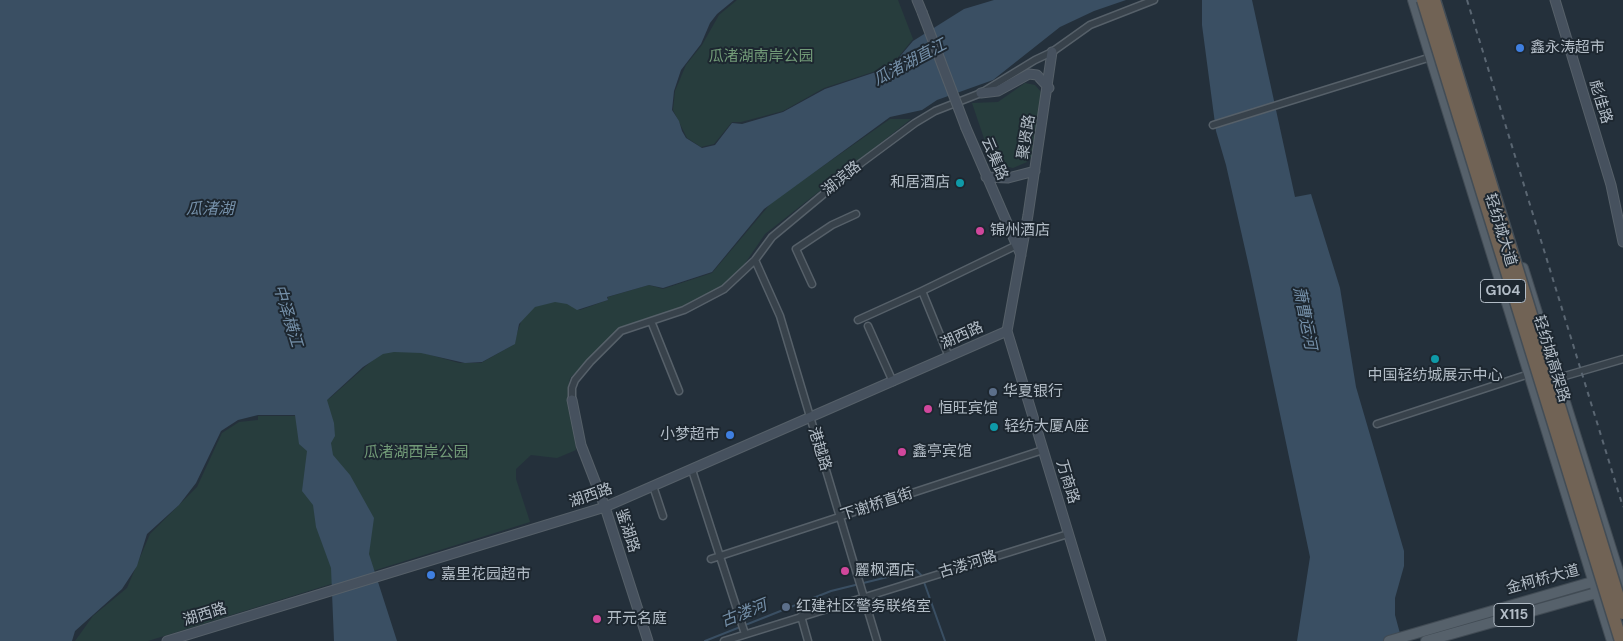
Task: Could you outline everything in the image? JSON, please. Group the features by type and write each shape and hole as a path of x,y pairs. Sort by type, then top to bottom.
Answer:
{"highway":[{"name":"轻纺城高架路","path":"1423,0 1620,641"},
{"name":"轻纺城高架路","path":"1434,0 1623,613"}],"main road":[{"name":"轻纺城大道","path":"1413,0 1612,641"},
{"name":"轻纺城大道","path":"1438,0 1558,378 1619,560 1623,585"},
{"name":"金柯桥大道","path":"1429,636 1593,581 1621,574"},
{"name":"金柯桥大道","path":"1389,641 1429,636 1623,585"}],"street":[{"name":"云集路","path":"917,0 966,128 1022,255"},
{"name":"湖滨路","path":"572,400 572,388 575,380 590,362 622,331 684,310 724,289 755,260 772,237 861,163 935,111 981,93 1006,76 1052,52 1090,25 1154,0"},
{"name":"彪佳路","path":"1556,0 1611,185 1623,242"},
{"name":"聚贤路","path":"1022,255 1049,88 1052,52"},
{"path":"1213,125 1431,56"},
{"path":"981,93 998,91 1029,74 1037,75 1049,88"},
{"path":"986,176 1008,178 1035,170"},
{"path":"812,284 796,249 832,225 856,214"},
{"path":"858,320 1017,245"},
{"path":"1007,331 1022,255"},
{"name":"港越路","path":"755,260 780,316 877,641"},
{"path":"922,291 949,357"},
{"path":"651,321 679,390"},
{"path":"868,326 893,382"},
{"name":"湖西路","path":"167,641 605,507 810,419 1007,331"},
{"name":"万商路","path":"1007,331 1101,641"},
{"path":"1558,378 1623,359"},
{"path":"1377,424 1529,374"},
{"name":"鉴湖路","path":"572,400 581,445 605,507 648,641"},
{"name":"下谢桥直街","path":"711,559 1043,450"},
{"path":"692,470 744,630"},
{"path":"653,486 663,516"},
{"name":"古溇河路","path":"724,641 744,630 801,616 1068,534"},
{"path":"801,616 808,641"}],"green space":[{"name":"瓜渚湖南岸公园","path":"737,0 898,0 913,39 891,66 824,88 783,111 741,122 732,122 714,144 701,147 687,138 673,110 675,91 686,65 702,45 719,15"},
{"path":"1025,83 1035,85 1042,93 1034,153 1027,162 1013,168 997,164 990,156 972,103 998,102"},
{"name":"瓜渚湖西岸公园","path":"890,119 911,119 765,234 737,275 715,292 682,307 620,328 570,378 568,390 576,450 557,458 531,455 516,469 516,479 530,522 148,641 75,641 93,616 127,588 150,534 197,487 222,433 239,422 258,420 258,416 294,416 330,398 384,350 420,352 459,363 481,363 513,345 523,316 541,302 561,301 580,310 608,300 608,297 649,285 663,289 712,273 772,202"}],"water":[{"name":"瓜渚湖","path":"0,0 734,0 717,14 710,23 701,44 681,70 674,91 672,110 679,121 682,131 686,138 702,148 715,145 732,123 742,124 783,112 825,89 891,67 913,41 964,9 994,0 1126,0 1094,11 1060,27 993,80 937,100 922,110 890,117 764,209 712,272 663,288 649,285 607,297 608,300 577,310 567,304 555,302 535,307 519,324 515,344 482,362 465,363 421,353 394,352 383,354 363,367 327,400 334,423 335,436 331,443 333,455 350,475 374,518 369,554 397,641 334,641 331,568 316,527 313,505 302,491 307,451 299,444 295,415 258,415 238,420 221,431 196,483 179,505 147,534 137,566 122,589 75,631 72,641 0,641"},
{"name":"萧曹运河","path":"1202,0 1252,0 1295,197 1311,194 1340,288 1356,387 1404,551 1404,566 1395,598 1395,615 1402,641 1297,641 1310,557 1250,271 1226,165 1216,131 1202,25"}],"waterway":[{"name":"古溇河","path":"705,641 831,591 916,570 923,577"},
{"name":"古溇河","path":"924,582 945,641"}],"railway":[{"path":"1467,0 1623,507"}],"place":[{"name":"鑫永涛超市","path":"1520,48"},
{"name":"和居酒店","path":"960,183"},
{"name":"锦州酒店","path":"980,231"},
{"name":"中国轻纺城展示中心","path":"1435,359"},
{"name":"华夏银行","path":"993,392"},
{"name":"恒旺宾馆","path":"928,409"},
{"name":"轻纺大厦A座","path":"994,427"},
{"name":"小梦超市","path":"730,435"},
{"name":"鑫亭宾馆","path":"902,452"},
{"name":"麗枫酒店","path":"845,571"},
{"name":"嘉里花园超市","path":"431,575"},
{"name":"红建社区警务联络室","path":"786,607"},
{"name":"开元名庭","path":"597,619"}],"water label":[{"name":"瓜渚湖直江","path":"910,63"},
{"name":"中泽横江","path":"287,316"}]}
